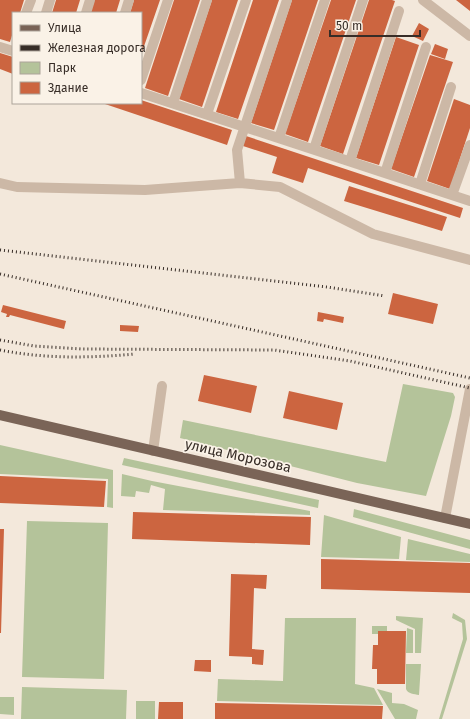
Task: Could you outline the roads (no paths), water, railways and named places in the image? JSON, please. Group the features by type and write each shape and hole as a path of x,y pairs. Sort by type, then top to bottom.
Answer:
{"main road":[{"name":"улица Морозова","path":"0,415 470,524"}],"street":[{"path":"26,12 31,0"},
{"path":"46,12 50,0"},
{"path":"86,12 90,0"},
{"path":"125,12 129,0"},
{"path":"142,77 168,0"},
{"path":"173,103 207,0"},
{"path":"207,114 246,0"},
{"path":"240,183 237,150 287,0"},
{"path":"279,138 325,0"},
{"path":"314,149 363,0"},
{"path":"423,0 470,36"},
{"path":"350,161 399,11"},
{"path":"0,47 12,51"},
{"path":"385,173 426,47"},
{"path":"420,184 451,87"},
{"path":"142,93 470,201"},
{"path":"452,195 470,145"},
{"path":"0,183 17,187 145,190 240,183 280,187 373,234 470,260"},
{"path":"153,451 162,386"},
{"path":"445,518 470,389"}],"railway":[{"path":"0,250 327,287 385,296"},
{"path":"0,274 470,378"},
{"path":"0,340 34,346 82,349 274,350 350,361 470,388"},
{"path":"0,350 34,355 67,357 135,354"}]}
